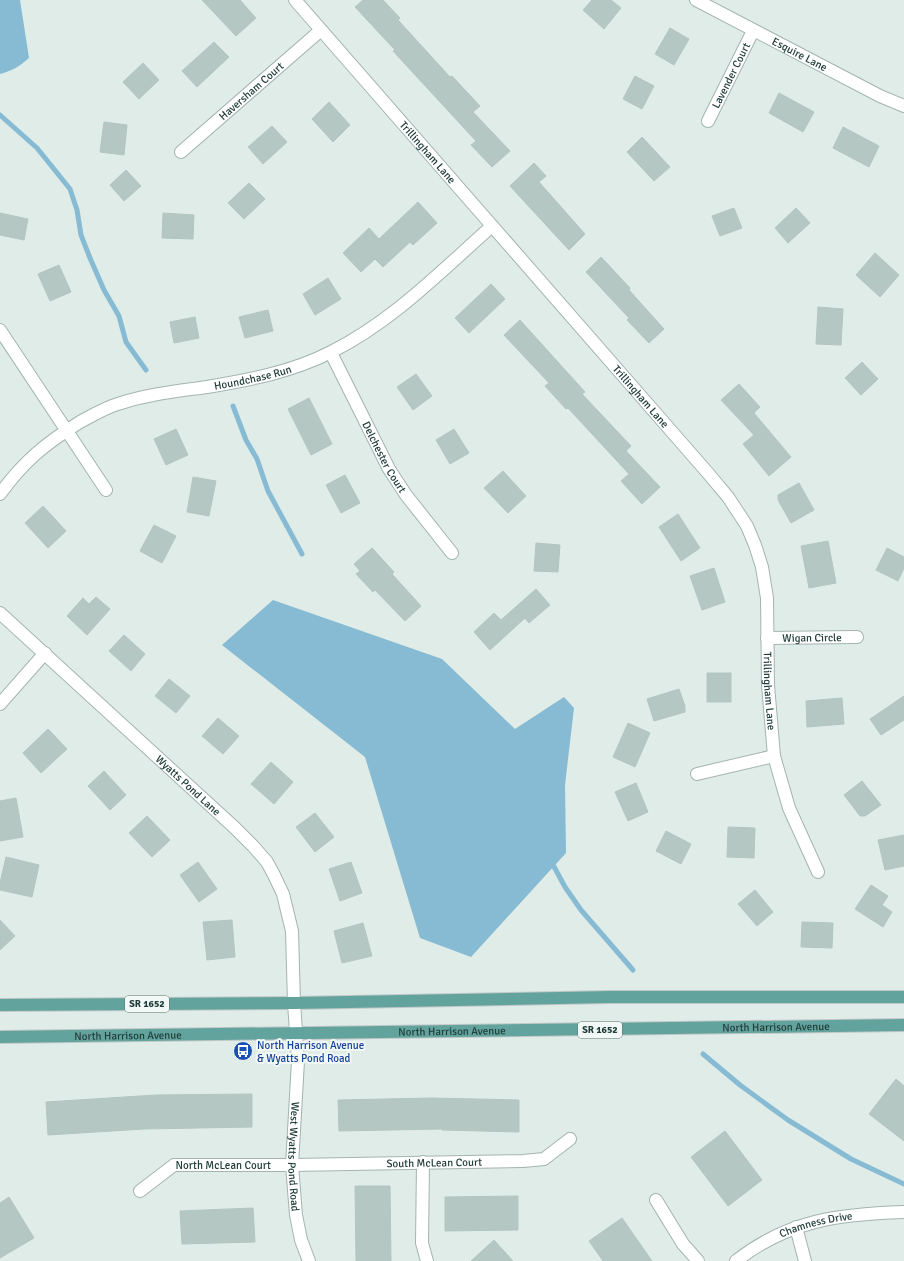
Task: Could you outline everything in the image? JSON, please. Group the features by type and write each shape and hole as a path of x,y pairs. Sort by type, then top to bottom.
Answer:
{"main road":[{"name":"SR 1652","path":"0,1005 294,1003 610,997 904,997"},
{"name":"North Harrison Avenue","path":"0,1037 904,1025"}],"street":[{"name":"Trillingham Lane","path":"295,0 728,497 747,526 762,567 767,598 769,701 774,756 789,808 818,872"},
{"name":"Esquire Lane","path":"696,0 880,96 904,106"},
{"name":"Haversham Court","path":"181,152 321,30"},
{"name":"Lavender Court","path":"708,121 753,31"},
{"name":"Houndchase Run","path":"0,494 31,457 48,443 96,413 119,403 161,393 207,387 263,376 284,371 331,353 384,320 401,307 492,226"},
{"path":"0,330 106,490"},
{"name":"Delchester Court","path":"331,353 389,469 406,495 452,553"},
{"name":"Wyatts Pond Lane","path":"0,612 235,828 266,862 283,894 289,913 292,931 294,1003"},
{"name":"Wigan Circle","path":"767,638 857,637"},
{"path":"0,704 45,653"},
{"path":"697,774 774,756"},
{"name":"West Wyatts Pond Road","path":"294,1003 298,1061 292,1166 296,1215 301,1240 309,1261"},
{"name":"South McLean Court","path":"292,1166 523,1161 544,1159 570,1139"},
{"path":"423,1162 422,1243 427,1261"},
{"name":"North McLean Court","path":"140,1191 174,1165 292,1166"},
{"path":"656,1200 683,1244 698,1261"},
{"name":"Chamness Drive","path":"736,1261 762,1244 796,1227 830,1218 864,1213 904,1212"},
{"path":"796,1227 805,1261"}],"water":[{"path":"0,0 20,0 29,58 16,68 0,74"},
{"path":"273,600 442,659 515,729 564,697 574,708 565,785 566,853 471,957 420,938 365,757 222,645"}],"building":[{"path":"202,0 240,0 256,18 236,36"},
{"path":"363,0 383,0 400,18 398,20 450,77 452,76 480,106 473,112 510,151 492,167 471,145 476,141 393,51 395,50 355,7"},
{"path":"592,0 611,0 621,8 604,29 583,10"},
{"path":"670,28 689,39 674,65 655,54"},
{"path":"214,42 229,57 197,87 182,71"},
{"path":"143,63 159,80 139,99 123,82"},
{"path":"635,76 654,86 642,109 623,99"},
{"path":"779,93 814,112 803,132 769,113"},
{"path":"329,102 350,125 333,142 312,119"},
{"path":"104,122 127,125 124,155 100,152"},
{"path":"272,126 287,142 263,164 248,147"},
{"path":"843,127 879,146 869,167 833,148"},
{"path":"642,137 670,167 654,181 627,152"},
{"path":"534,163 546,176 539,182 585,234 569,250 510,186"},
{"path":"126,170 141,186 124,201 110,185"},
{"path":"249,183 265,199 244,219 228,203"},
{"path":"418,202 437,223 413,245 410,242 383,267 375,259 361,272 343,253 369,228 379,239"},
{"path":"734,208 742,228 720,236 712,216"},
{"path":"796,208 810,223 788,243 775,228"},
{"path":"0,213 28,219 24,240 0,235"},
{"path":"163,213 194,215 193,239 162,238"},
{"path":"875,253 899,275 880,297 856,275"},
{"path":"601,257 630,288 629,290 664,329 649,343 627,320 629,318 586,272"},
{"path":"59,265 71,292 50,301 38,274"},
{"path":"328,278 341,299 315,315 303,294"},
{"path":"491,284 505,299 469,333 455,318"},
{"path":"818,307 843,309 841,345 816,344"},
{"path":"268,310 273,331 245,338 239,317"},
{"path":"195,317 199,338 174,343 170,322"},
{"path":"520,320 585,392 582,394 631,446 626,451 660,487 642,504 621,481 629,474 568,408 566,409 545,386 549,383 504,335"},
{"path":"862,362 878,379 861,395 845,378"},
{"path":"416,374 432,396 413,410 397,387"},
{"path":"739,384 760,407 754,413 791,457 769,476 743,444 754,435 721,400"},
{"path":"309,398 332,444 311,455 288,409"},
{"path":"176,429 188,455 166,465 154,439"},
{"path":"454,429 469,453 450,464 436,440"},
{"path":"503,471 526,496 508,513 484,488"},
{"path":"345,475 360,503 341,513 326,485"},
{"path":"193,477 216,481 209,516 187,512"},
{"path":"799,483 814,510 791,523 778,500 778,495"},
{"path":"43,506 66,531 48,548 25,523"},
{"path":"678,514 700,548 681,561 659,527"},
{"path":"154,525 176,536 162,563 140,551"},
{"path":"828,541 836,583 809,588 801,546"},
{"path":"536,543 560,545 558,572 534,571"},
{"path":"372,548 394,572 392,574 421,606 405,621 375,590 373,592 356,574 360,571 354,564"},
{"path":"887,548 904,557 904,568 898,581 876,570"},
{"path":"714,568 725,602 702,610 690,576"},
{"path":"536,589 550,605 529,623 525,618 490,650 474,632 494,613 501,620"},
{"path":"96,597 110,609 87,635 67,616 83,598 89,604"},
{"path":"124,635 145,654 131,671 109,651"},
{"path":"707,673 731,673 731,702 707,702"},
{"path":"169,679 190,696 176,713 155,696"},
{"path":"679,689 685,706 685,712 654,721 647,699"},
{"path":"904,696 904,720 881,735 870,719"},
{"path":"842,698 844,724 807,727 806,701"},
{"path":"218,718 239,736 223,754 202,736"},
{"path":"628,723 650,733 635,767 613,757"},
{"path":"48,729 67,749 41,773 23,753"},
{"path":"271,762 293,782 274,804 251,784"},
{"path":"104,771 126,795 110,810 88,786"},
{"path":"862,781 881,805 865,816 860,816 844,795"},
{"path":"636,783 648,812 628,821 615,792"},
{"path":"16,798 23,837 0,841 0,801"},
{"path":"315,813 334,837 315,852 296,827"},
{"path":"147,816 170,840 152,857 129,833"},
{"path":"728,827 755,828 754,858 727,857"},
{"path":"666,831 691,844 681,864 656,851"},
{"path":"904,835 904,866 885,870 878,840"},
{"path":"6,857 39,865 32,897 0,890 0,883"},
{"path":"198,862 217,889 199,902 180,875"},
{"path":"351,862 362,893 340,901 329,869"},
{"path":"871,885 888,896 882,905 892,912 883,927 855,909"},
{"path":"755,890 773,912 757,926 738,904"},
{"path":"0,920 15,936 0,950"},
{"path":"232,920 235,957 207,960 203,922"},
{"path":"802,922 833,923 832,948 801,947"},
{"path":"363,923 372,956 342,963 334,931"},
{"path":"896,1079 904,1086 904,1141 869,1114"},
{"path":"252,1094 252,1127 144,1129 48,1135 46,1102 156,1095"},
{"path":"431,1098 519,1100 519,1132 442,1129 339,1131 338,1100"},
{"path":"725,1131 762,1180 728,1206 691,1157"},
{"path":"355,1186 390,1186 391,1261 356,1261"},
{"path":"518,1196 518,1230 445,1231 445,1197"},
{"path":"9,1197 34,1238 0,1258 0,1203"},
{"path":"253,1208 255,1242 182,1244 180,1211"},
{"path":"622,1218 652,1261 603,1261 589,1241"},
{"path":"494,1240 513,1261 471,1261"}],"waterway":[{"path":"0,115 37,148 70,189 77,210 81,235 90,258 104,290 119,316 126,342 146,370"},
{"path":"233,406 246,440 257,459 268,491 302,554"},
{"path":"551,861 565,887 581,910 633,970"},
{"path":"703,1054 740,1085 788,1120 851,1159 904,1184"}],"place":[{"name":"North Harrison Avenue & Wyatts Pond Road","path":"243,1051"}]}
